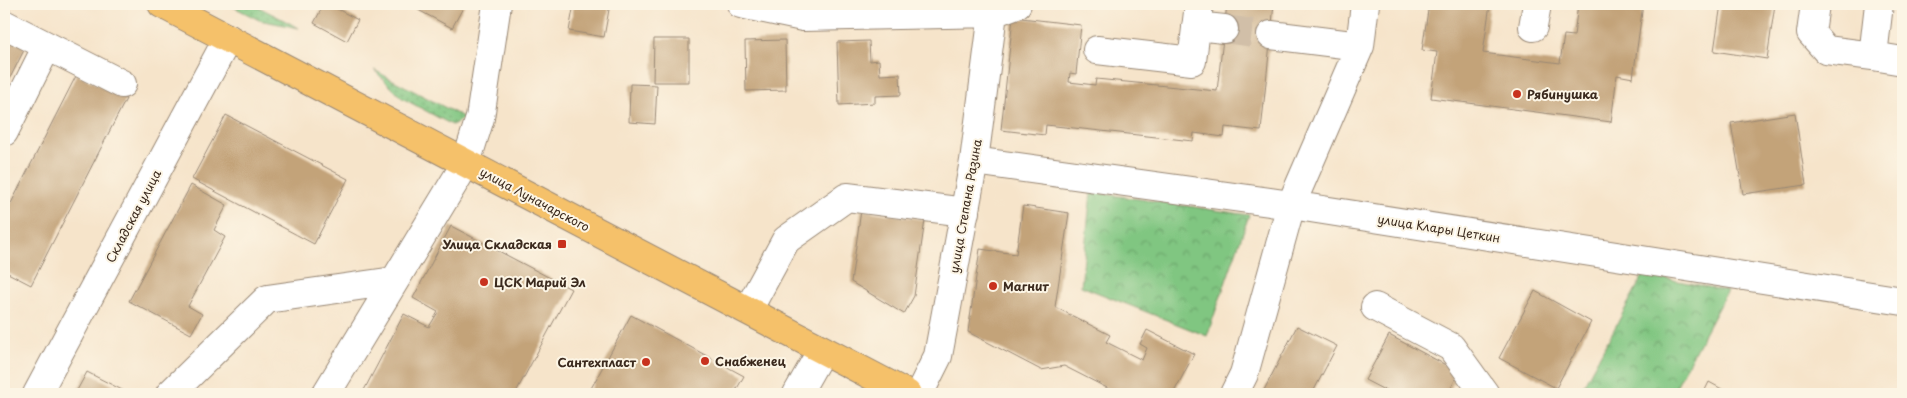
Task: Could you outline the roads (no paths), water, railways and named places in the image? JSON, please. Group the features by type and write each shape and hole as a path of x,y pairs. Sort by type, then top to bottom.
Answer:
{"main road":[{"name":"улица Луначарского","path":"162,4 907,394"}],"street":[{"path":"326,394 466,163 480,118 497,4"},
{"name":"улица Степана Разина","path":"741,4 803,17 1005,8 974,161 938,356 920,394"},
{"path":"1234,394 1244,374 1291,205 1360,46 1365,4"},
{"path":"1815,4 1811,33 1826,50 1903,61"},
{"path":"1873,56 1880,4"},
{"path":"1097,50 1192,61 1198,15 1224,30"},
{"path":"4,24 122,84"},
{"path":"1271,35 1360,46"},
{"name":"Складская улица","path":"37,394 228,38"},
{"path":"4,132 47,46"},
{"name":"улица Клары Цеткин","path":"974,161 1291,205 1903,300"},
{"path":"748,310 786,240 847,197 965,212"},
{"path":"170,394 267,299 394,281"},
{"path":"1375,307 1451,347 1485,394"},
{"path":"797,394 822,350"}],"tunnel":[{"path":"1224,29 1271,35"}],"place":[{"name":"Рябинушка","path":"1517,94"},
{"name":"Улица Складская","path":"562,244"},
{"name":"ЦСК Марий Эл","path":"484,282"},
{"name":"Магнит","path":"993,286"},
{"name":"Снабженец","path":"705,361"},
{"name":"Сантехпласт","path":"646,362"}]}
